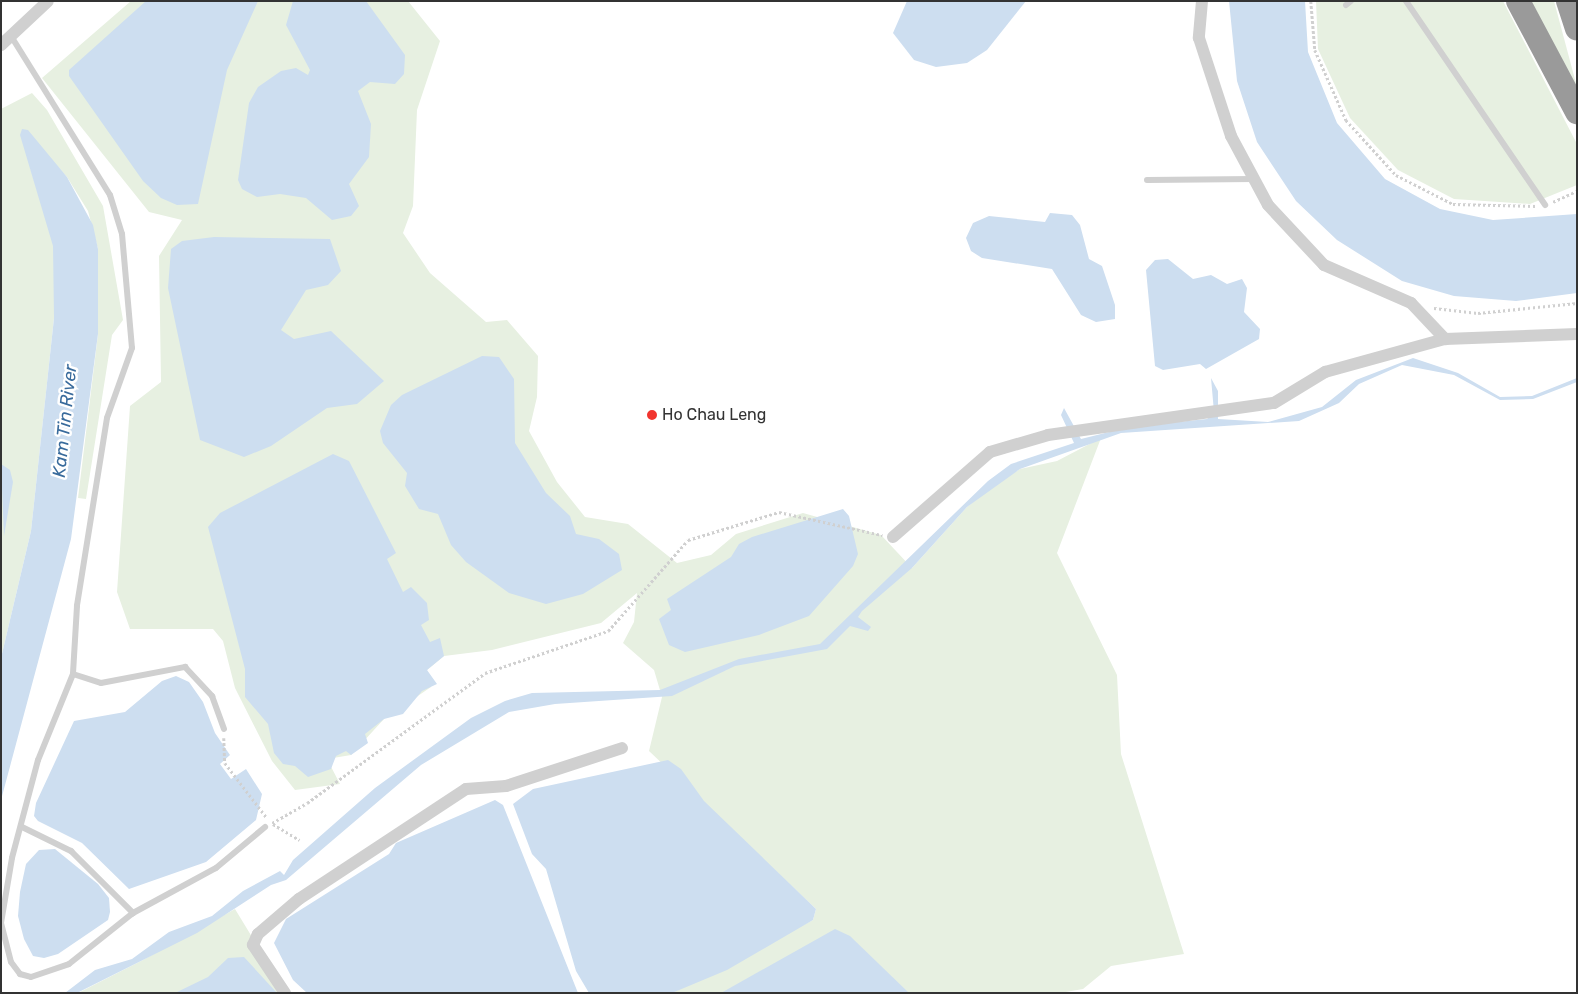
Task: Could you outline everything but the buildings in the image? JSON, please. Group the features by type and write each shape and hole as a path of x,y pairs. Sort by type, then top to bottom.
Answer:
{"highway":[{"path":"1518,1 1577,112"},
{"path":"1568,1 1577,29"}],"street":[{"path":"6,41 48,1"},
{"path":"1202,1 1199,38 1231,136 1268,205 1324,265 1411,304 1445,340"},
{"path":"893,537 990,452 1048,435 1274,403 1325,372 1445,340 1577,334"},
{"path":"285,993 253,945 258,934 299,899 466,789 506,786 622,748"}],"lane":[{"path":"1406,1 1545,205"},
{"path":"6,41 110,195 122,234 132,315 132,348 107,418 77,606 73,674 38,760 1,923 11,962 20,974 46,974 69,964 133,913 216,868 265,827"},
{"path":"1147,180 1254,180"},
{"path":"73,674 101,683 185,667 198,675 212,696 224,729"},
{"path":"22,827 71,851 133,913"}],"path":[{"path":"1311,1 1315,50 1346,120 1396,175 1453,204 1517,209 1545,205 1577,191"},
{"path":"1411,304 1478,313 1577,303"},
{"path":"265,827 308,803 485,673 608,630 688,540 780,512 893,537"},
{"path":"224,729 225,763 272,823 300,840"}],"green space":[{"path":"131,1 408,1 440,41 417,110 413,206 403,233 430,273 486,322 507,320 538,356 537,397 529,431 557,482 585,517 628,524 677,563 711,555 736,534 803,513 881,535 912,568 967,507 992,487 1020,469 1057,461 1101,438 1057,553 1117,675 1121,754 1184,954 1111,966 1083,989 1060,993 672,993 813,920 816,909 649,751 662,697 654,670 623,643 634,622 637,593 601,623 492,650 444,656 427,670 431,687 384,719 351,755 327,759 340,784 295,790 272,761 235,688 223,641 213,629 130,629 117,592 130,406 161,382 159,256 182,220 149,212 42,78"},
{"path":"1316,1 1503,1 1577,144 1577,185 1530,204 1454,199 1398,170 1350,118 1318,49"},
{"path":"1530,1 1554,1 1577,87"},
{"path":"32,93 47,110 103,206 123,320 112,335 86,499 78,498 98,334 98,249 88,211 67,177 49,157 30,167 54,246 54,318 31,531 1,658 1,109"},
{"path":"235,909 286,993 78,993 143,960"}],"water":[{"path":"146,1 258,1 227,70 198,204 177,205 161,198 143,181 69,76 69,70"},
{"path":"293,1 366,1 405,55 404,74 395,84 370,82 358,91 371,124 369,157 349,184 359,206 351,216 332,220 306,198 280,194 257,197 242,189 238,180 249,103 258,87 281,71 296,68 308,75 310,70 286,25"},
{"path":"907,1 1026,1 987,50 967,63 936,67 914,60 893,33"},
{"path":"1229,1 1305,1 1308,52 1337,123 1385,179 1440,209 1493,220 1577,214 1577,293 1516,301 1454,296 1402,281 1337,240 1296,201 1257,142 1237,81"},
{"name":"Kam Tin River","path":"22,129 28,130 67,177 93,225 98,249 98,334 71,539 1,800 1,658 31,531 54,318 53,246 20,135"},
{"path":"1050,213 1072,215 1080,225 1089,259 1102,266 1115,305 1115,319 1096,322 1081,315 1052,269 982,258 971,251 966,238 973,223 989,216 1045,222"},
{"path":"214,237 330,239 341,271 328,285 306,290 281,330 294,339 331,331 384,381 357,404 327,408 271,446 244,457 200,440 168,288 171,249 182,241"},
{"path":"1168,259 1193,279 1211,275 1227,284 1242,279 1247,288 1244,312 1260,329 1259,339 1206,369 1200,364 1163,370 1155,366 1146,270 1155,260"},
{"path":"482,356 499,357 514,379 515,443 546,493 570,516 576,534 599,539 619,554 622,570 583,594 546,604 509,593 466,562 451,545 438,514 419,509 405,486 407,473 383,443 380,431 391,405 402,395"},
{"path":"1413,358 1458,373 1500,397 1532,396 1577,378 1577,382 1533,399 1500,400 1454,375 1402,365 1359,384 1339,403 1299,421 1121,433 1020,469 967,507 912,568 862,611 858,617 871,627 868,631 850,626 827,649 735,666 672,696 555,704 509,712 421,765 286,880 271,885 197,933 77,993 65,993 95,970 132,959 169,932 212,916 243,891 280,871 284,875 293,860 375,788 471,718 505,701 532,693 660,690 739,659 820,644 988,481 1011,464 1074,443 1061,415 1064,408 1081,439 1129,427 1207,419 1214,412 1211,378 1218,391 1218,419 1268,422 1322,407 1356,380"},
{"path":"333,454 349,461 396,553 387,559 403,592 411,587 427,603 429,620 421,625 430,642 440,638 444,656 427,670 437,684 422,691 403,714 384,719 365,734 368,743 351,755 346,751 336,756 331,769 308,777 295,766 283,764 274,753 268,724 245,697 245,669 208,527 220,513"},
{"path":"1,464 10,470 13,482 4,536"},
{"path":"843,509 849,516 858,554 853,566 809,616 759,635 685,652 669,645 659,619 671,610 667,599 731,557 739,544 752,537"},
{"path":"176,676 189,682 203,702 215,733 230,755 220,764 231,779 246,769 262,794 256,820 206,862 129,889 82,843 38,821 34,816 36,803 74,721 125,712 162,681"},
{"path":"668,760 681,769 704,801 816,909 813,920 727,970 672,993 589,993 576,971 546,869 532,854 513,804 533,789"},
{"path":"495,800 503,805 578,993 307,993 293,980 274,943 286,919 389,854 396,843"},
{"path":"55,849 98,884 109,898 110,912 108,920 58,954 44,958 33,956 24,939 18,916 20,892 26,864 39,850"},
{"path":"835,929 850,936 909,993 721,993"},
{"path":"244,957 277,993 175,993 208,977 228,958"}],"place":[{"name":"Ho Chau Leng","path":"652,415"}]}
